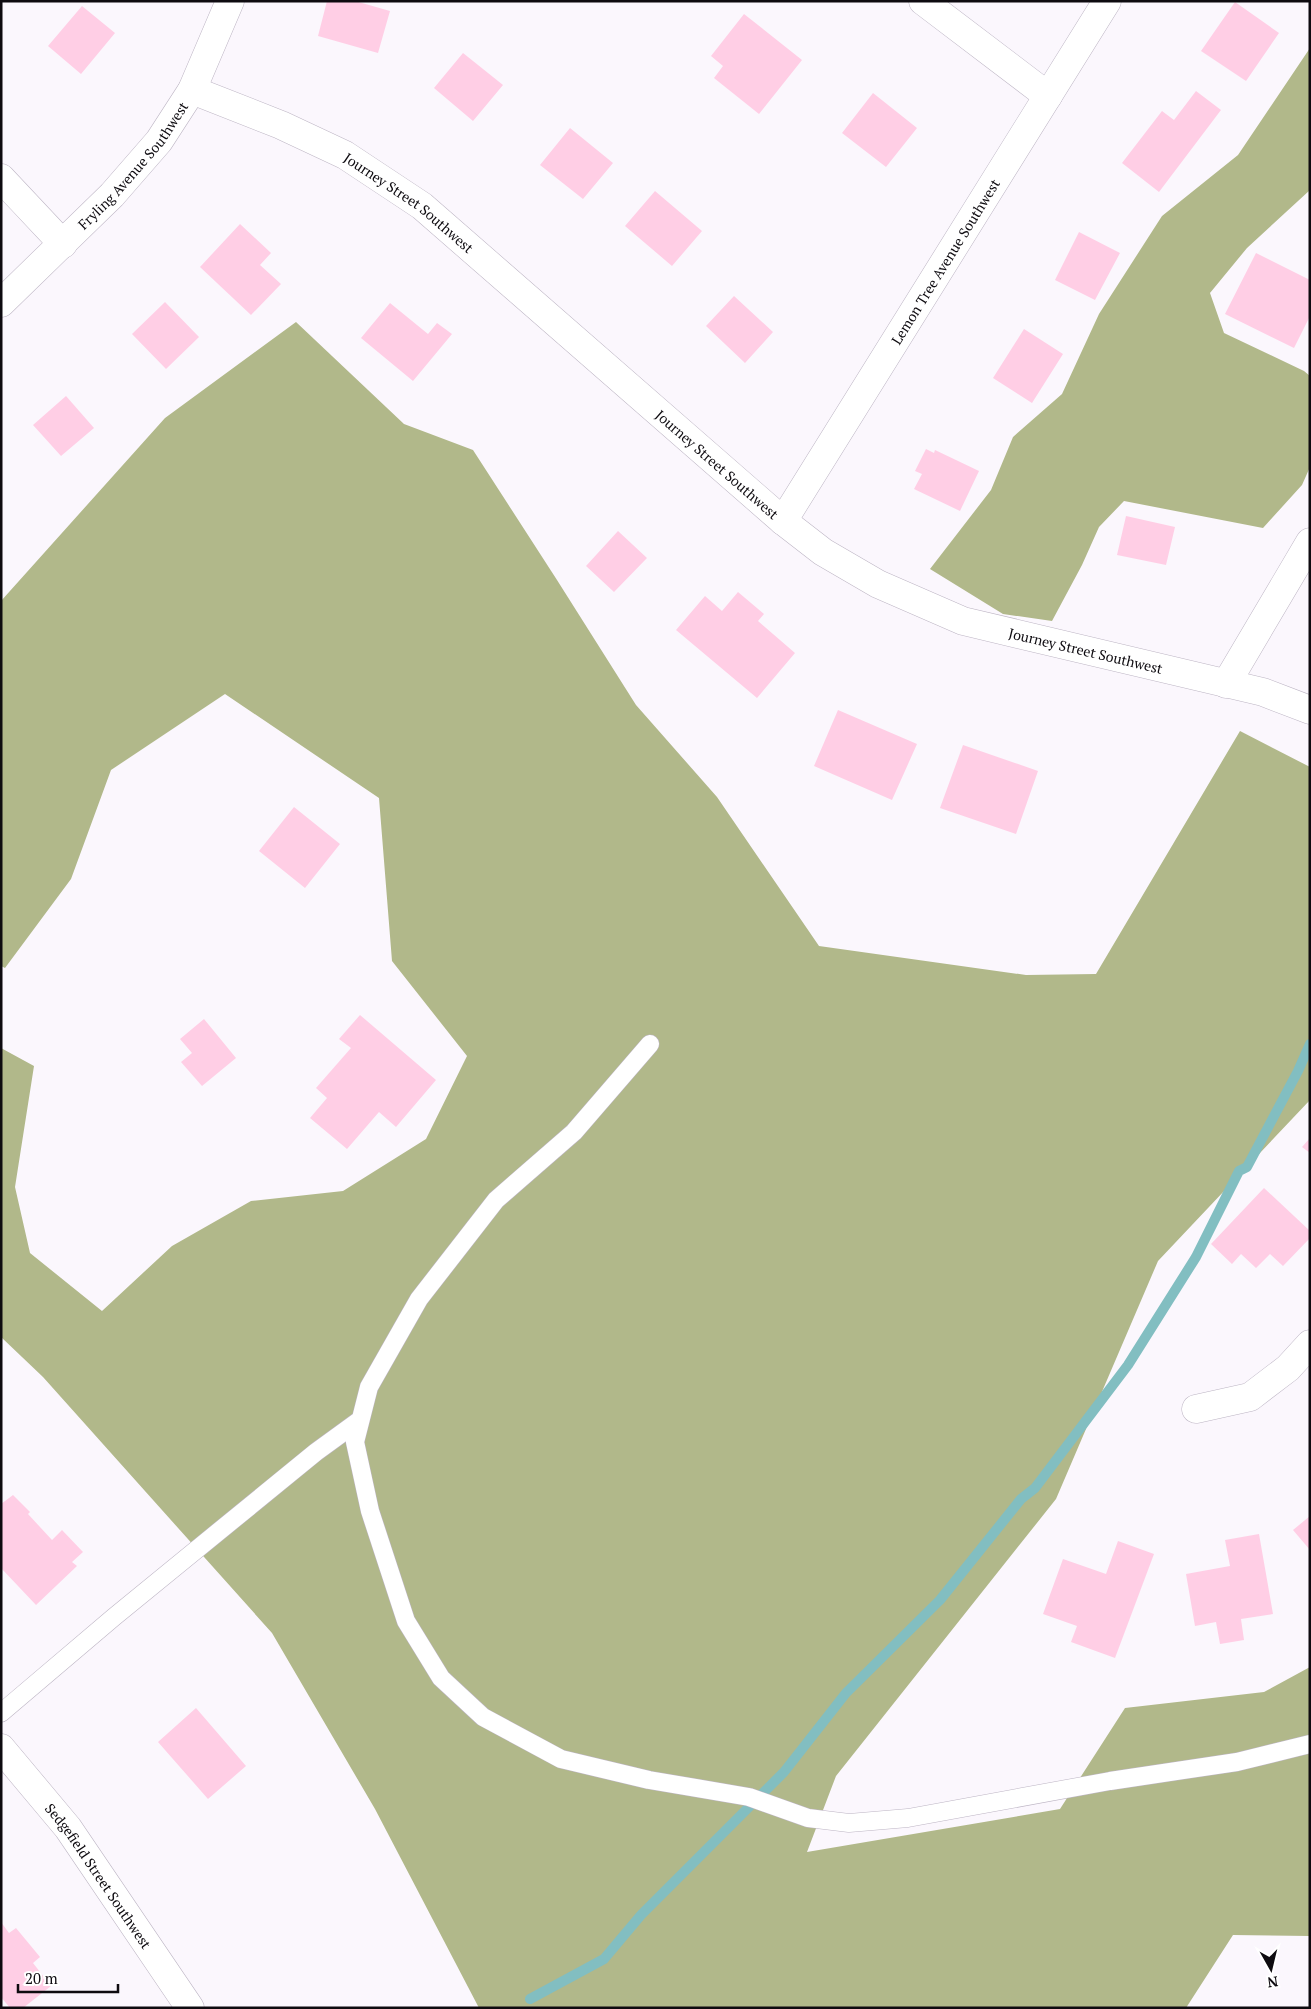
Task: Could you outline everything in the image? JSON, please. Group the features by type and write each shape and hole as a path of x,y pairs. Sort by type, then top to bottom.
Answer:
{"street":[{"name":"Fryling Avenue Southwest","path":"1,303 112,195 159,141 192,90 230,1"},
{"path":"922,1 1048,96"},
{"name":"Lemon Tree Avenue Southwest","path":"783,521 1108,1"},
{"name":"Journey Street Southwest","path":"192,90 281,125 345,155 422,206 783,521 823,552 878,584 963,621 1263,692 1310,710"},
{"path":"1,178 63,244"},
{"path":"1226,684 1310,542"},
{"path":"1196,1409 1250,1397 1288,1368 1310,1344"},
{"name":"Sedgefield Street Southwest","path":"1,1748 68,1828 190,2008"}],"lane":[{"path":"650,1044 574,1132 496,1200 419,1299 369,1387 355,1442 370,1512 406,1621 441,1678 483,1717 561,1759 650,1780 749,1797 808,1818 849,1823 908,1818 1110,1781 1237,1762 1310,1744"},
{"path":"1,1713 114,1617 316,1452 360,1420"}],"green space":[{"path":"1310,48 1310,190 1247,248 1210,293 1224,333 1304,371 1310,376 1310,467 1302,485 1263,528 1124,501 1099,527 1082,565 1052,621 1003,614 930,569 991,490 1013,437 1062,394 1099,314 1162,216 1238,155"},
{"path":"296,322 404,424 473,450 636,705 717,797 819,946 1026,975 1096,974 1240,731 1310,767 1310,1100 1158,1261 1056,1499 836,1776 807,1852 1060,1809 1125,1708 1264,1692 1310,1667 1310,1936 1233,1935 1186,2008 479,2008 375,1809 272,1633 43,1377 1,1337 1,1048 34,1066 15,1187 30,1253 102,1311 172,1246 251,1201 343,1191 426,1139 467,1056 392,961 379,798 225,694 111,770 71,879 5,968 1,966 1,601 165,418"}],"building":[{"path":"327,1 355,1 390,11 378,53 318,36"},
{"path":"1235,2 1279,33 1246,81 1201,51"},
{"path":"82,6 115,33 81,74 48,46"},
{"path":"744,14 802,60 759,114 714,78 723,66 711,56"},
{"path":"463,53 503,85 473,121 434,88"},
{"path":"1196,91 1221,110 1159,192 1122,163 1162,111 1174,120"},
{"path":"873,93 917,128 886,167 842,133"},
{"path":"570,128 613,163 583,199 540,165"},
{"path":"655,191 702,231 672,266 625,226"},
{"path":"240,224 271,253 260,265 281,284 251,315 200,267"},
{"path":"1079,232 1120,253 1095,300 1055,280"},
{"path":"1256,253 1310,280 1310,316 1294,348 1225,314"},
{"path":"734,296 773,332 745,363 706,326"},
{"path":"165,302 199,337 166,369 132,334"},
{"path":"390,303 428,334 437,323 452,334 413,381 361,338"},
{"path":"1024,329 1063,354 1032,403 993,378"},
{"path":"66,396 94,428 61,456 33,425"},
{"path":"926,449 934,453 935,450 979,471 960,511 914,489 922,474 915,471"},
{"path":"1126,516 1175,527 1166,565 1117,555"},
{"path":"618,531 647,558 614,592 586,566"},
{"path":"738,592 764,614 758,621 795,653 757,698 676,630 705,596 722,611"},
{"path":"838,710 917,744 892,800 814,766"},
{"path":"963,745 1038,771 1016,834 940,808"},
{"path":"294,807 340,844 305,888 259,851"},
{"path":"360,1015 436,1080 396,1127 379,1112 347,1149 310,1118 327,1098 316,1088 351,1048 339,1039"},
{"path":"204,1019 236,1058 202,1086 181,1062 192,1053 180,1039"},
{"path":"1310,1138 1310,1153 1302,1147"},
{"path":"1264,1188 1310,1231 1310,1238 1283,1266 1270,1254 1256,1268 1241,1254 1232,1264 1211,1244"},
{"path":"13,1495 30,1512 28,1514 52,1540 62,1530 83,1552 72,1562 77,1566 36,1605 1,1568 1,1504"},
{"path":"1310,1516 1310,1550 1293,1530"},
{"path":"1259,1534 1273,1614 1241,1619 1244,1640 1220,1644 1216,1622 1195,1626 1186,1574 1230,1566 1225,1540"},
{"path":"1118,1541 1154,1554 1115,1658 1071,1642 1077,1626 1043,1614 1063,1559 1106,1574"},
{"path":"196,1708 246,1766 208,1799 158,1742"},
{"path":"1,1922 9,1933 16,1928 40,1957 33,1963 51,1986 23,2008 10,2008 1,1997"}],"waterway":[{"path":"530,1999 604,1959 641,1915 784,1772 846,1693 940,1600 1021,1499 1035,1488 1128,1365 1196,1257 1239,1171 1247,1167 1298,1071 1310,1044"}]}
